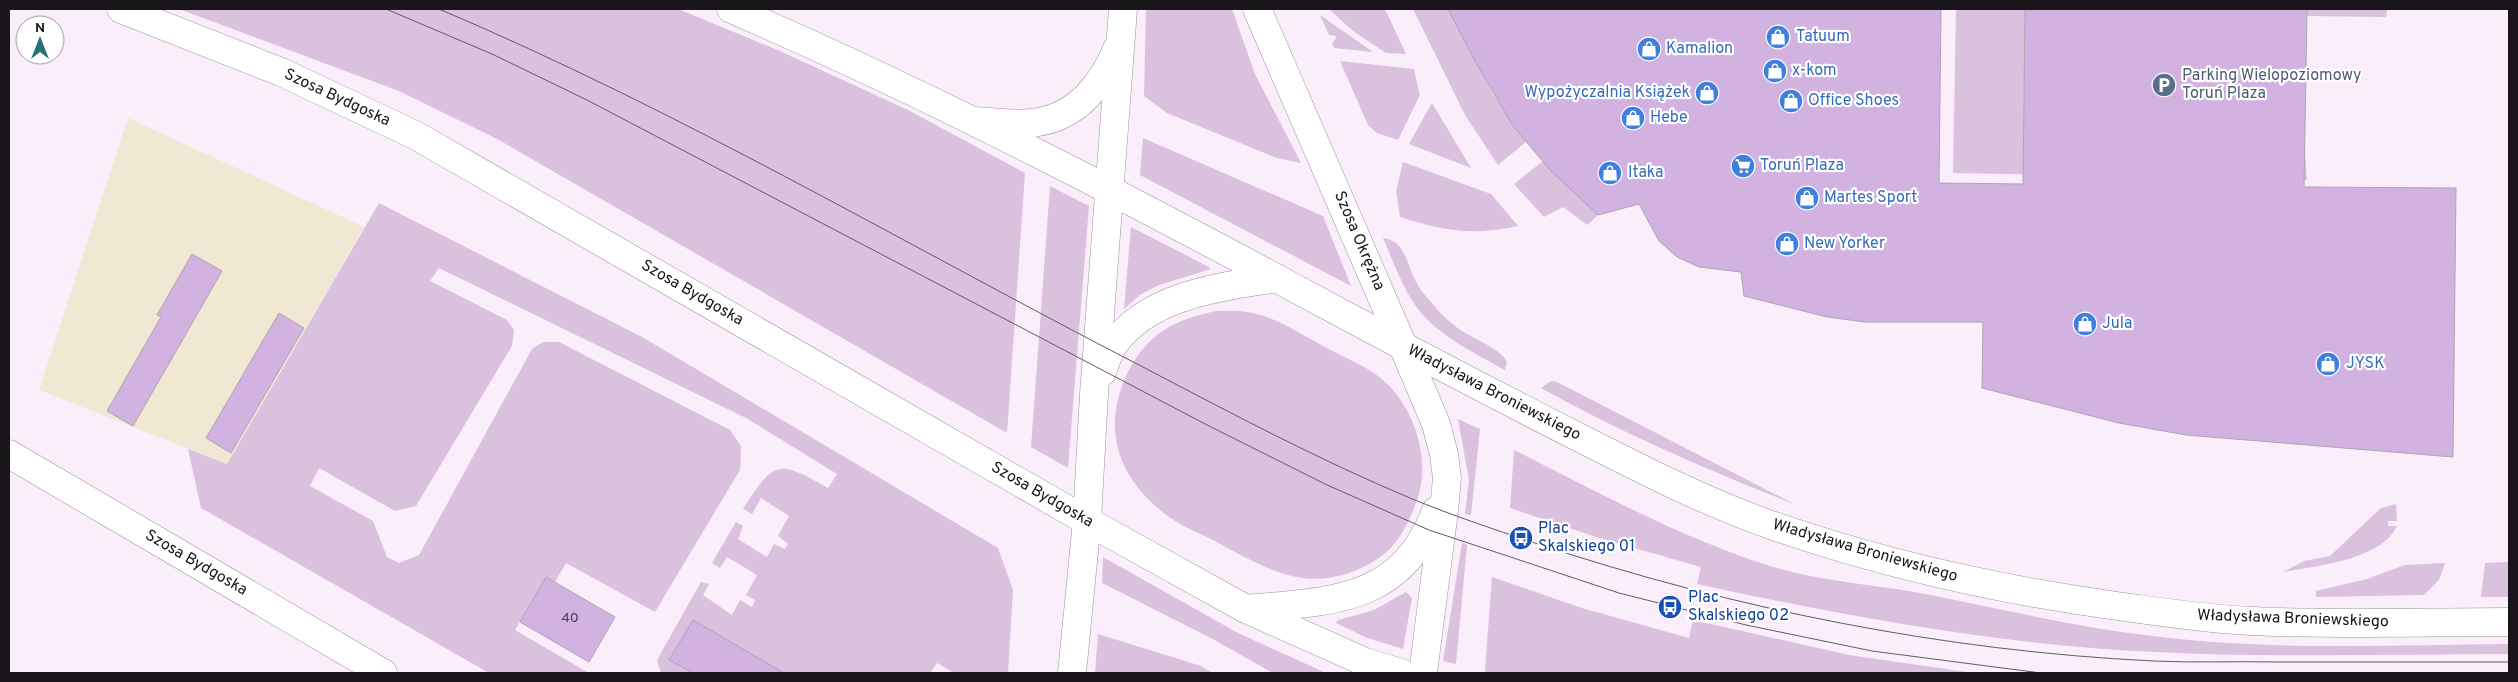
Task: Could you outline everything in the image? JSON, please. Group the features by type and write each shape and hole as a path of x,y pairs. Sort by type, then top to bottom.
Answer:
{"main road":[{"name":"Szosa Bydgoska","path":"121,9 281,72 415,135 1087,522 1246,609"},
{"path":"731,9 819,47 976,121 1277,278"},
{"path":"1072,673 1087,522 1094,394 1111,190 1123,9"},
{"name":"Szosa Okrężna","path":"1257,9 1436,424 1444,454 1446,478 1423,673"},
{"path":"976,121 1038,123 1057,117 1079,103 1095,88 1107,72 1122,36"},
{"path":"1094,394 1110,350 1130,326 1166,303 1218,287 1277,278"},
{"name":"Władysława Broniewskiego","path":"1277,278 1500,398 1661,479 1769,525 1867,555 1957,578 2062,598 2196,617 2298,622 2509,622"},
{"name":"Szosa Bydgoska","path":"9,454 383,673"},
{"name":"Szosa Okrężna","path":"1246,609 1301,604 1356,595 1391,575 1414,553 1429,530 1446,478"},
{"path":"1246,609 1365,662 1401,673"}],"shaded area":[{"path":"179,9 678,9 780,51 910,111 1025,173 1007,433 499,140 399,91"},
{"path":"1146,9 1232,9 1255,74 1301,163 1277,158 1167,113 1144,96"},
{"path":"1329,9 1385,9 1406,54 1386,53 1353,31"},
{"path":"1413,9 1448,9 1493,94 1526,142 1498,165 1465,115"},
{"path":"1956,9 2025,9 2023,139 2304,141 2307,180 1953,173"},
{"path":"2307,9 2387,10 2386,17 2307,16"},
{"path":"1320,15 1373,52 1334,48 1332,43 1336,36 1329,35"},
{"path":"1340,61 1414,69 1420,95 1398,140 1377,133 1368,125"},
{"path":"1432,103 1471,168 1409,144"},
{"path":"128,118 364,227 227,464 39,390"},
{"path":"1143,138 1323,216 1351,286 1140,175"},
{"path":"1543,161 1598,215 1587,225 1563,207 1544,217 1514,184"},
{"path":"1403,162 1491,194 1518,226 1486,231 1458,230 1431,226 1400,217 1396,191"},
{"path":"1050,186 1089,206 1068,468 1031,447"},
{"path":"379,203 642,337 998,548 1013,590 1008,673 954,673 937,663 930,673 661,673 657,660 701,582 709,584 703,595 732,615 740,600 752,607 755,600 746,595 757,575 727,557 720,568 712,563 736,522 743,526 738,539 767,557 774,544 785,549 788,544 778,536 789,516 761,498 752,514 743,509 763,481 771,473 779,469 788,469 798,472 828,488 837,474 748,419 439,268 430,281 507,320 514,330 512,346 416,506 395,511 319,468 310,486 373,521 387,557 399,563 419,555 532,349 543,342 559,342 730,430 741,446 740,470 655,612 566,563 555,582 546,577 515,630 589,673 489,673 201,508 188,449 227,464"},
{"path":"1131,227 1211,269 1159,285 1140,295 1124,309"},
{"path":"1383,238 1391,240 1401,249 1418,285 1439,312 1460,329 1498,352 1507,362 1505,370 1472,352 1430,323 1416,306 1405,287"},
{"path":"1216,311 1239,311 1257,314 1287,326 1377,375 1395,392 1412,421 1418,437 1421,454 1421,487 1413,511 1402,534 1392,547 1379,558 1356,570 1335,577 1314,579 1274,571 1176,522 1149,500 1135,484 1125,468 1118,450 1115,432 1120,393 1128,372 1144,347 1164,330 1187,319"},
{"path":"1551,381 1557,382 1796,505 1666,451 1603,421 1541,388"},
{"path":"1458,419 1480,429 1471,515 1465,514 1469,480"},
{"path":"1514,450 1638,512 1702,541 1767,565 1803,574 1915,592 2063,622 2197,641 2242,644 2376,646 2509,644 2509,654 2244,655 2156,652 2040,643 1982,636 1811,608 1697,584 1701,567 1596,537 1510,508"},
{"path":"2396,504 2397,521 2388,521 2388,526 2397,526 2389,537 2377,547 2346,560 2283,572 2304,561 2330,556 2381,508"},
{"path":"1462,543 1467,545 1456,664 1443,661"},
{"path":"1103,557 1238,633 1326,673 1273,673 1209,637 1102,583"},
{"path":"2509,562 2509,597 2481,597 2485,563"},
{"path":"2445,563 2439,580 2424,595 2316,597 2316,591 2367,579 2405,565"},
{"path":"1492,577 1582,608 1689,638 1693,620 1849,655 1974,673 1487,673 1485,670"},
{"path":"1406,592 1412,598 1403,649 1365,637 1336,623 1338,620 1374,610"},
{"path":"1098,634 1201,666 1213,673 1095,673"}],"building":[{"path":"1448,9 1941,9 1939,183 2023,184 2025,9 2307,9 2304,187 2456,188 2453,457 2186,435 2119,423 1982,388 1983,322 1865,322 1827,317 1744,296 1741,272 1699,267 1677,257 1659,241 1639,204 1598,215 1551,171 1513,126 1476,63"},
{"path":"192,254 222,271 133,426 107,411 161,317 157,315"},
{"path":"279,313 304,328 231,453 206,438"},
{"path":"546,577 615,617 589,662 520,622"},
{"path":"693,620 784,673 693,673 669,660"}],"tram line":[{"path":"386,9 492,54 587,100 1209,426 1325,484 1429,530 1619,593 1746,625 1872,651 2041,673"},
{"path":"439,9 529,49 706,135 1240,418 1307,451 1375,483 1472,522 1610,567 1763,607 1918,637 1997,648 2075,656 2169,662 2509,662"}],"place":[{"name":"Tatuum","path":"1778,37"},
{"name":"Kamalion","path":"1649,49"},
{"name":"x-kom","path":"1775,71"},
{"name":"Parking Wielopoziomowy Toruń Plaza","path":"2164,85"},
{"name":"Wypożyczalnia Książek","path":"1707,93"},
{"name":"Office Shoes","path":"1791,101"},
{"name":"Hebe","path":"1633,118"},
{"name":"Toruń Plaza","path":"1743,166"},
{"name":"Itaka","path":"1610,173"},
{"name":"Martes Sport","path":"1807,198"},
{"name":"New Yorker","path":"1787,244"},
{"name":"Jula","path":"2085,324"},
{"name":"JYSK","path":"2328,364"},
{"name":"Plac Skalskiego 01","path":"1521,538"},
{"name":"Plac Skalskiego 02","path":"1670,607"}]}
